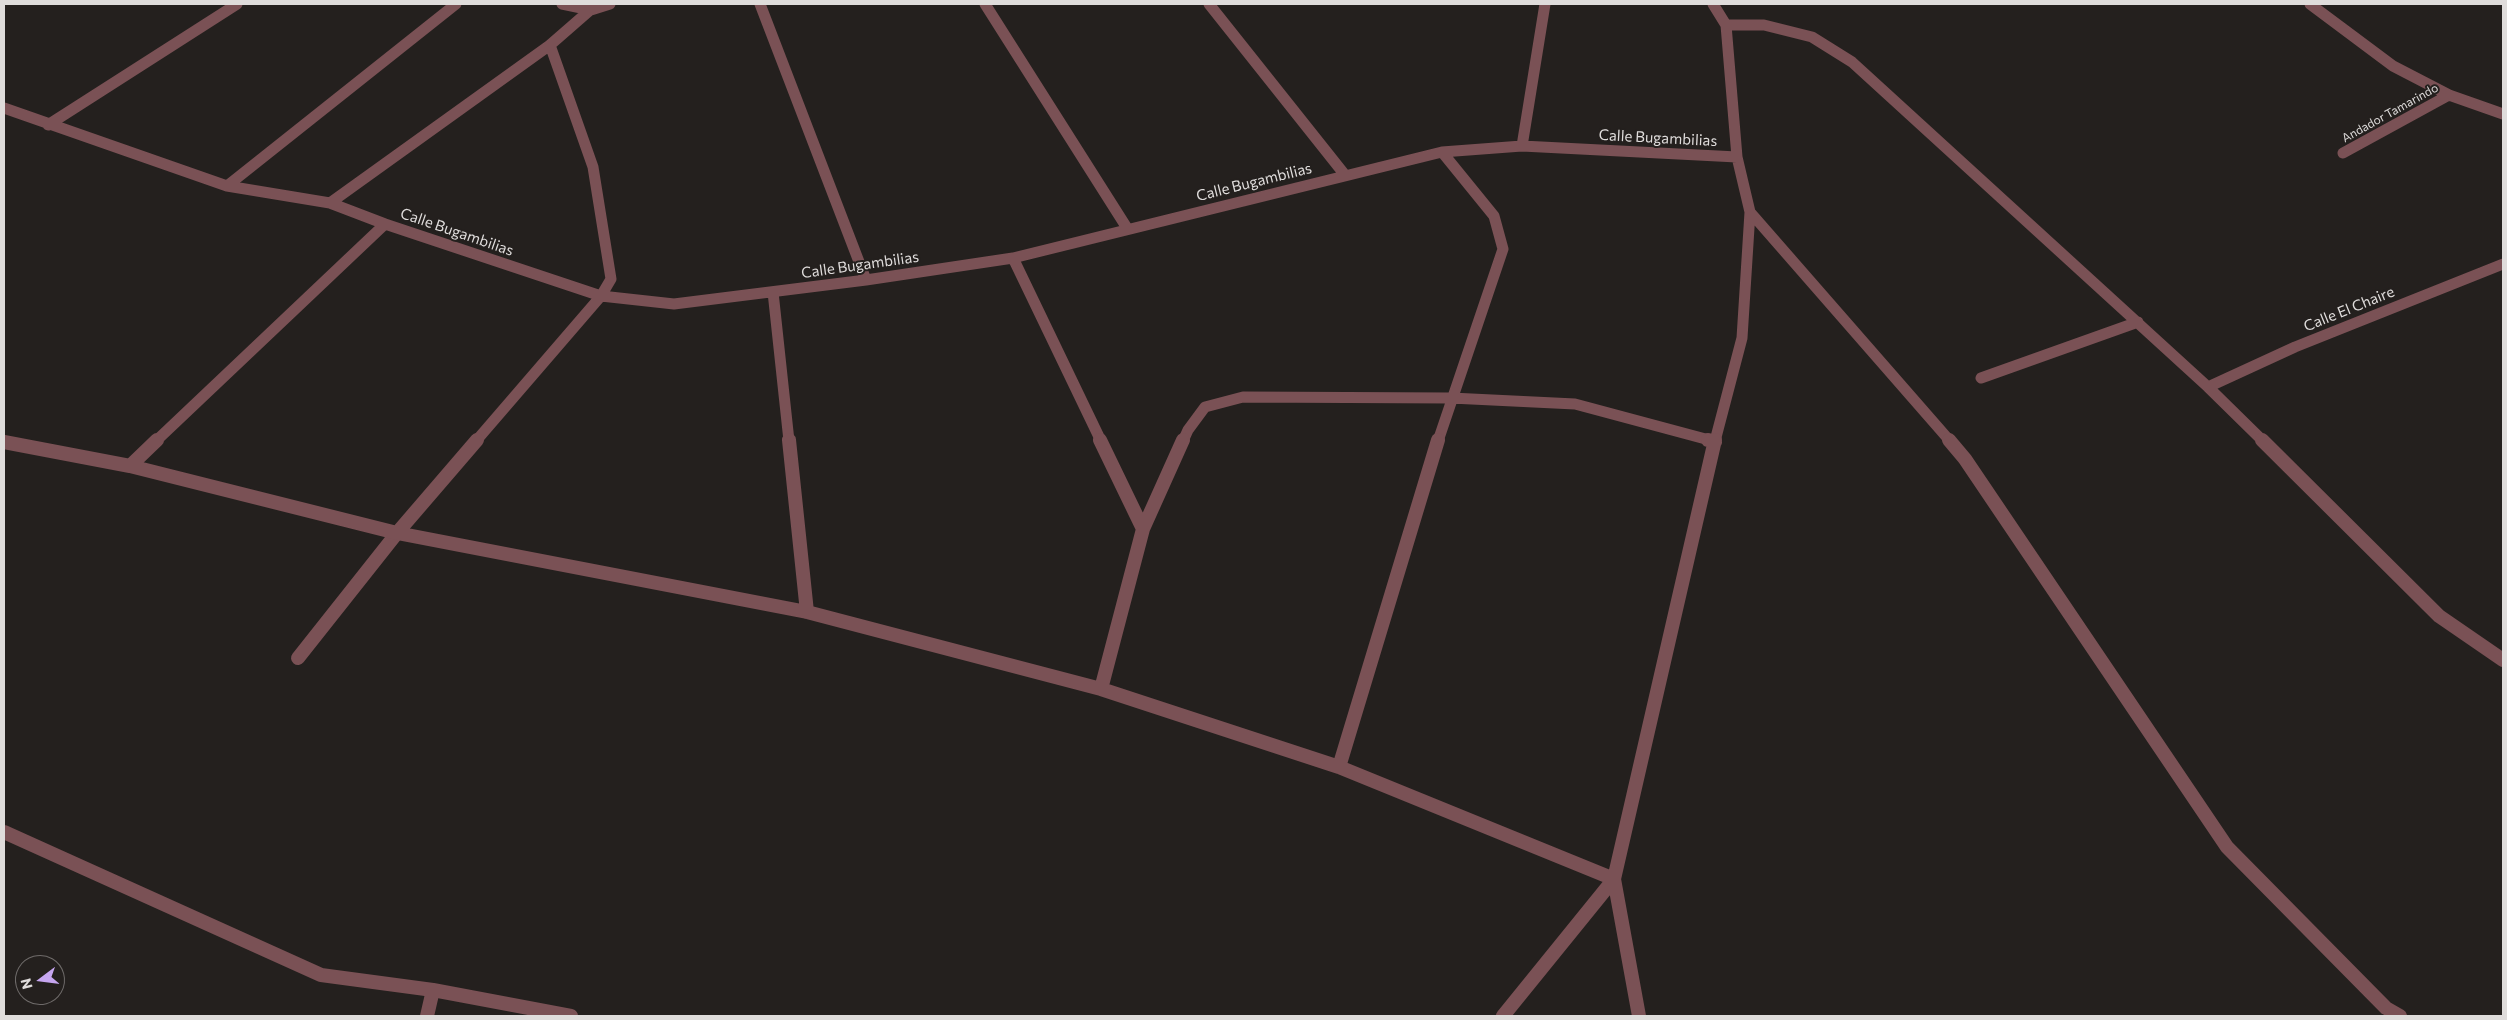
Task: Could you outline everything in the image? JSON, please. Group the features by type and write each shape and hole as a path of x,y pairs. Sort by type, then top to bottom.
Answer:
{"street":[{"path":"48,125 237,4"},
{"path":"227,186 456,4"},
{"path":"562,4 594,7 610,4"},
{"path":"760,4 866,280"},
{"path":"985,4 1127,228"},
{"path":"1209,4 1345,175"},
{"path":"1522,146 1545,4"},
{"path":"1639,1016 1614,879 1715,442 1742,338 1750,212 1737,157 1726,25 1713,4"},
{"path":"2310,4 2392,66 2450,95 2503,114"},
{"path":"330,203 550,45 594,7"},
{"path":"1726,25 1764,25 1812,37 1852,62 2208,387 2439,616 2503,660"},
{"path":"298,658 397,533 601,296 611,280 593,167 550,45"},
{"name":"Andador Tamarindo","path":"2343,153 2450,95"},
{"name":"Calle Bugambilias","path":"4,108 48,125 227,186 330,203 385,224 601,296 674,304 866,280 1013,258 1127,228 1442,152 1522,146 1737,157"},
{"path":"1339,767 1451,398 1503,249 1494,216 1442,152"},
{"path":"1750,212 1965,459 2227,847 2386,1008 2400,1016"},
{"path":"130,466 385,224"},
{"path":"1013,258 1144,529"},
{"name":"Calle El Chaire","path":"2208,387 2295,347 2503,264"},
{"path":"773,292 807,612"},
{"path":"1981,378 2138,322"},
{"path":"1101,689 1144,529 1188,430 1205,407 1243,397 1451,398 1575,404 1715,442"},
{"path":"4,442 130,466 397,533 807,612 1101,689 1339,767 1614,879"},
{"path":"4,832 321,975 433,990 571,1016"},
{"path":"1503,1016 1614,879"},
{"path":"427,1016 433,990"}]}
